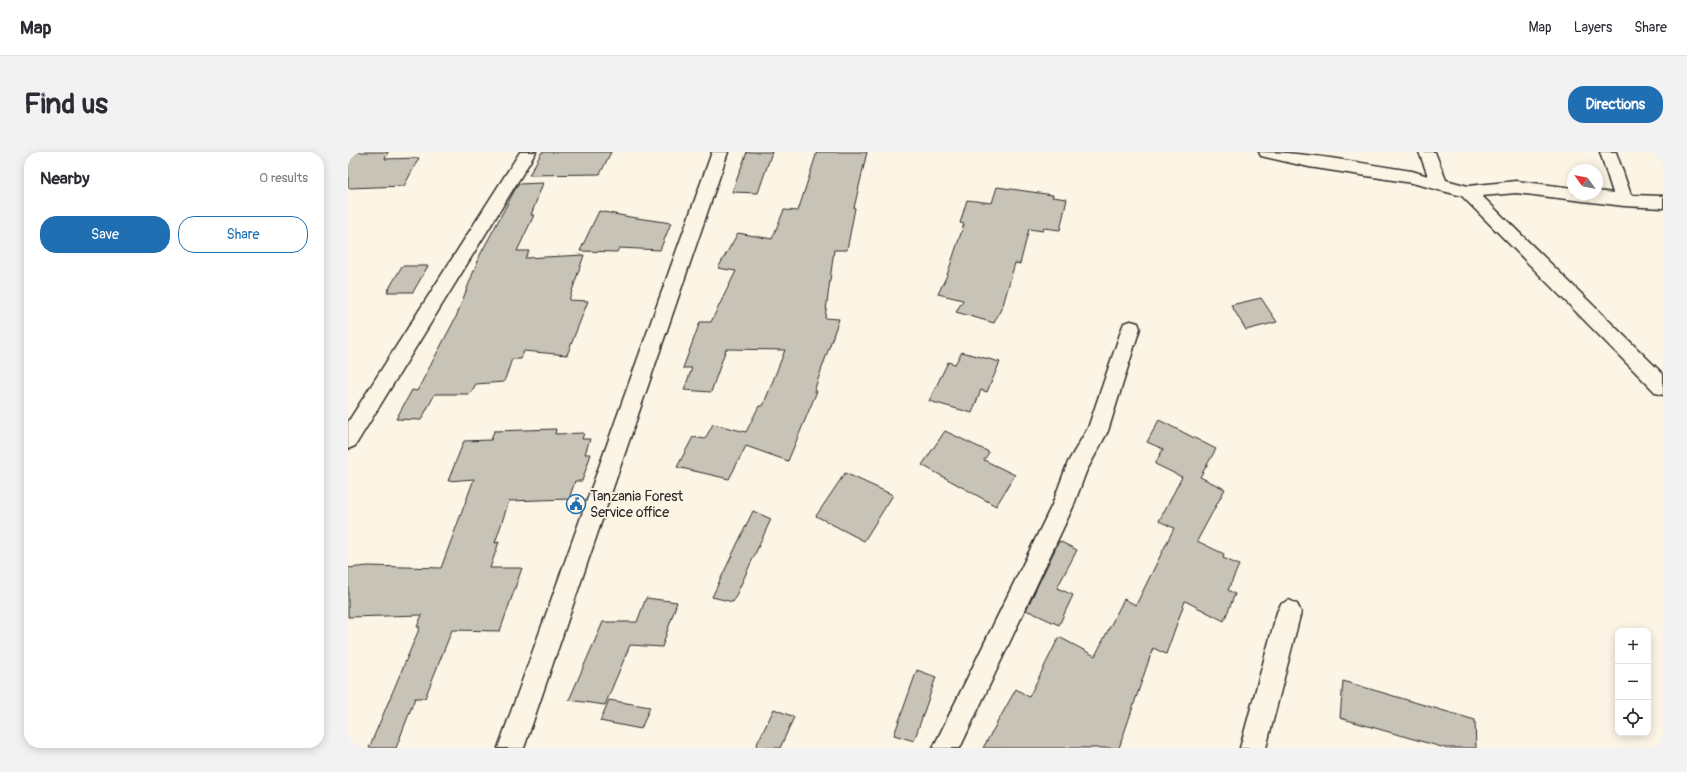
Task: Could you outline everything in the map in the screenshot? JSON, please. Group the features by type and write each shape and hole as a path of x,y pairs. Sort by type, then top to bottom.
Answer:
{"street":[{"path":"348,440 528,152"},
{"path":"511,748 720,152"},
{"path":"1268,152 1309,162 1412,177 1468,192 1516,187 1567,193"},
{"path":"1427,152 1439,184"},
{"path":"1608,152 1624,200"},
{"path":"1468,192 1535,261 1659,378"},
{"path":"1603,197 1663,202"},
{"path":"946,748 1062,507 1076,469 1098,431 1131,328"},
{"path":"1253,748 1289,612"}],"building":[{"path":"348,152 388,152 385,159 419,158 404,186 348,188"},
{"path":"542,152 611,152 600,174 529,175"},
{"path":"747,152 772,152 758,193 732,192"},
{"path":"817,152 867,152 854,208 847,250 834,250 825,318 839,319 814,391 817,391 788,461 746,446 729,479 677,467 693,437 705,439 713,424 746,432 759,406 763,406 785,350 726,349 711,392 684,390 692,368 683,368 700,322 711,322 736,271 718,268 738,233 772,239 784,210 798,211"},
{"path":"543,183 531,215 534,215 517,251 529,251 525,258 584,255 569,300 588,301 567,355 524,351 521,359 512,359 504,382 476,384 470,394 435,394 421,420 396,419 412,390 417,391 456,317 480,255 518,184"},
{"path":"997,187 1053,195 1052,197 1067,199 1060,230 1044,228 1043,231 1029,229 1020,264 1015,263 1003,305 994,323 956,312 963,300 938,294 947,275 964,224 960,223 967,200 992,203"},
{"path":"599,211 671,223 660,250 619,248 617,252 580,251"},
{"path":"402,266 428,266 413,292 387,292"},
{"path":"1261,298 1277,322 1246,330 1231,305"},
{"path":"962,352 1000,362 987,392 981,390 972,413 929,401 948,362 955,364"},
{"path":"1159,420 1216,449 1200,477 1225,489 1197,541 1224,554 1223,558 1239,565 1228,590 1235,594 1224,621 1185,601 1166,654 1153,648 1119,748 983,748 1016,689 1029,697 1059,637 1095,656 1124,599 1136,605 1174,528 1159,521 1182,477 1155,464 1163,449 1147,442"},
{"path":"556,429 555,434 584,433 582,439 590,439 585,454 591,454 582,481 575,481 569,499 509,501 495,543 499,542 490,568 522,568 500,631 452,630 425,698 415,698 396,748 369,748 420,627 417,627 422,615 348,617 348,568 368,566 441,568 474,479 448,481 464,441 491,440 494,431"},
{"path":"945,431 989,452 984,460 1015,475 996,506 922,465"},
{"path":"845,473 893,495 864,541 816,516"},
{"path":"753,511 771,519 733,602 712,597"},
{"path":"1059,541 1077,550 1057,588 1073,595 1059,625 1026,610"},
{"path":"646,598 677,602 662,647 630,645 605,705 569,700 603,622 637,622"},
{"path":"917,670 936,677 914,741 894,735"},
{"path":"1343,681 1475,720 1476,748 1445,748 1340,718"},
{"path":"609,700 650,707 641,729 600,721"},
{"path":"774,709 794,717 780,748 755,748"}],"place":[{"name":"Tanzania Forest Service office","path":"576,504"}]}
